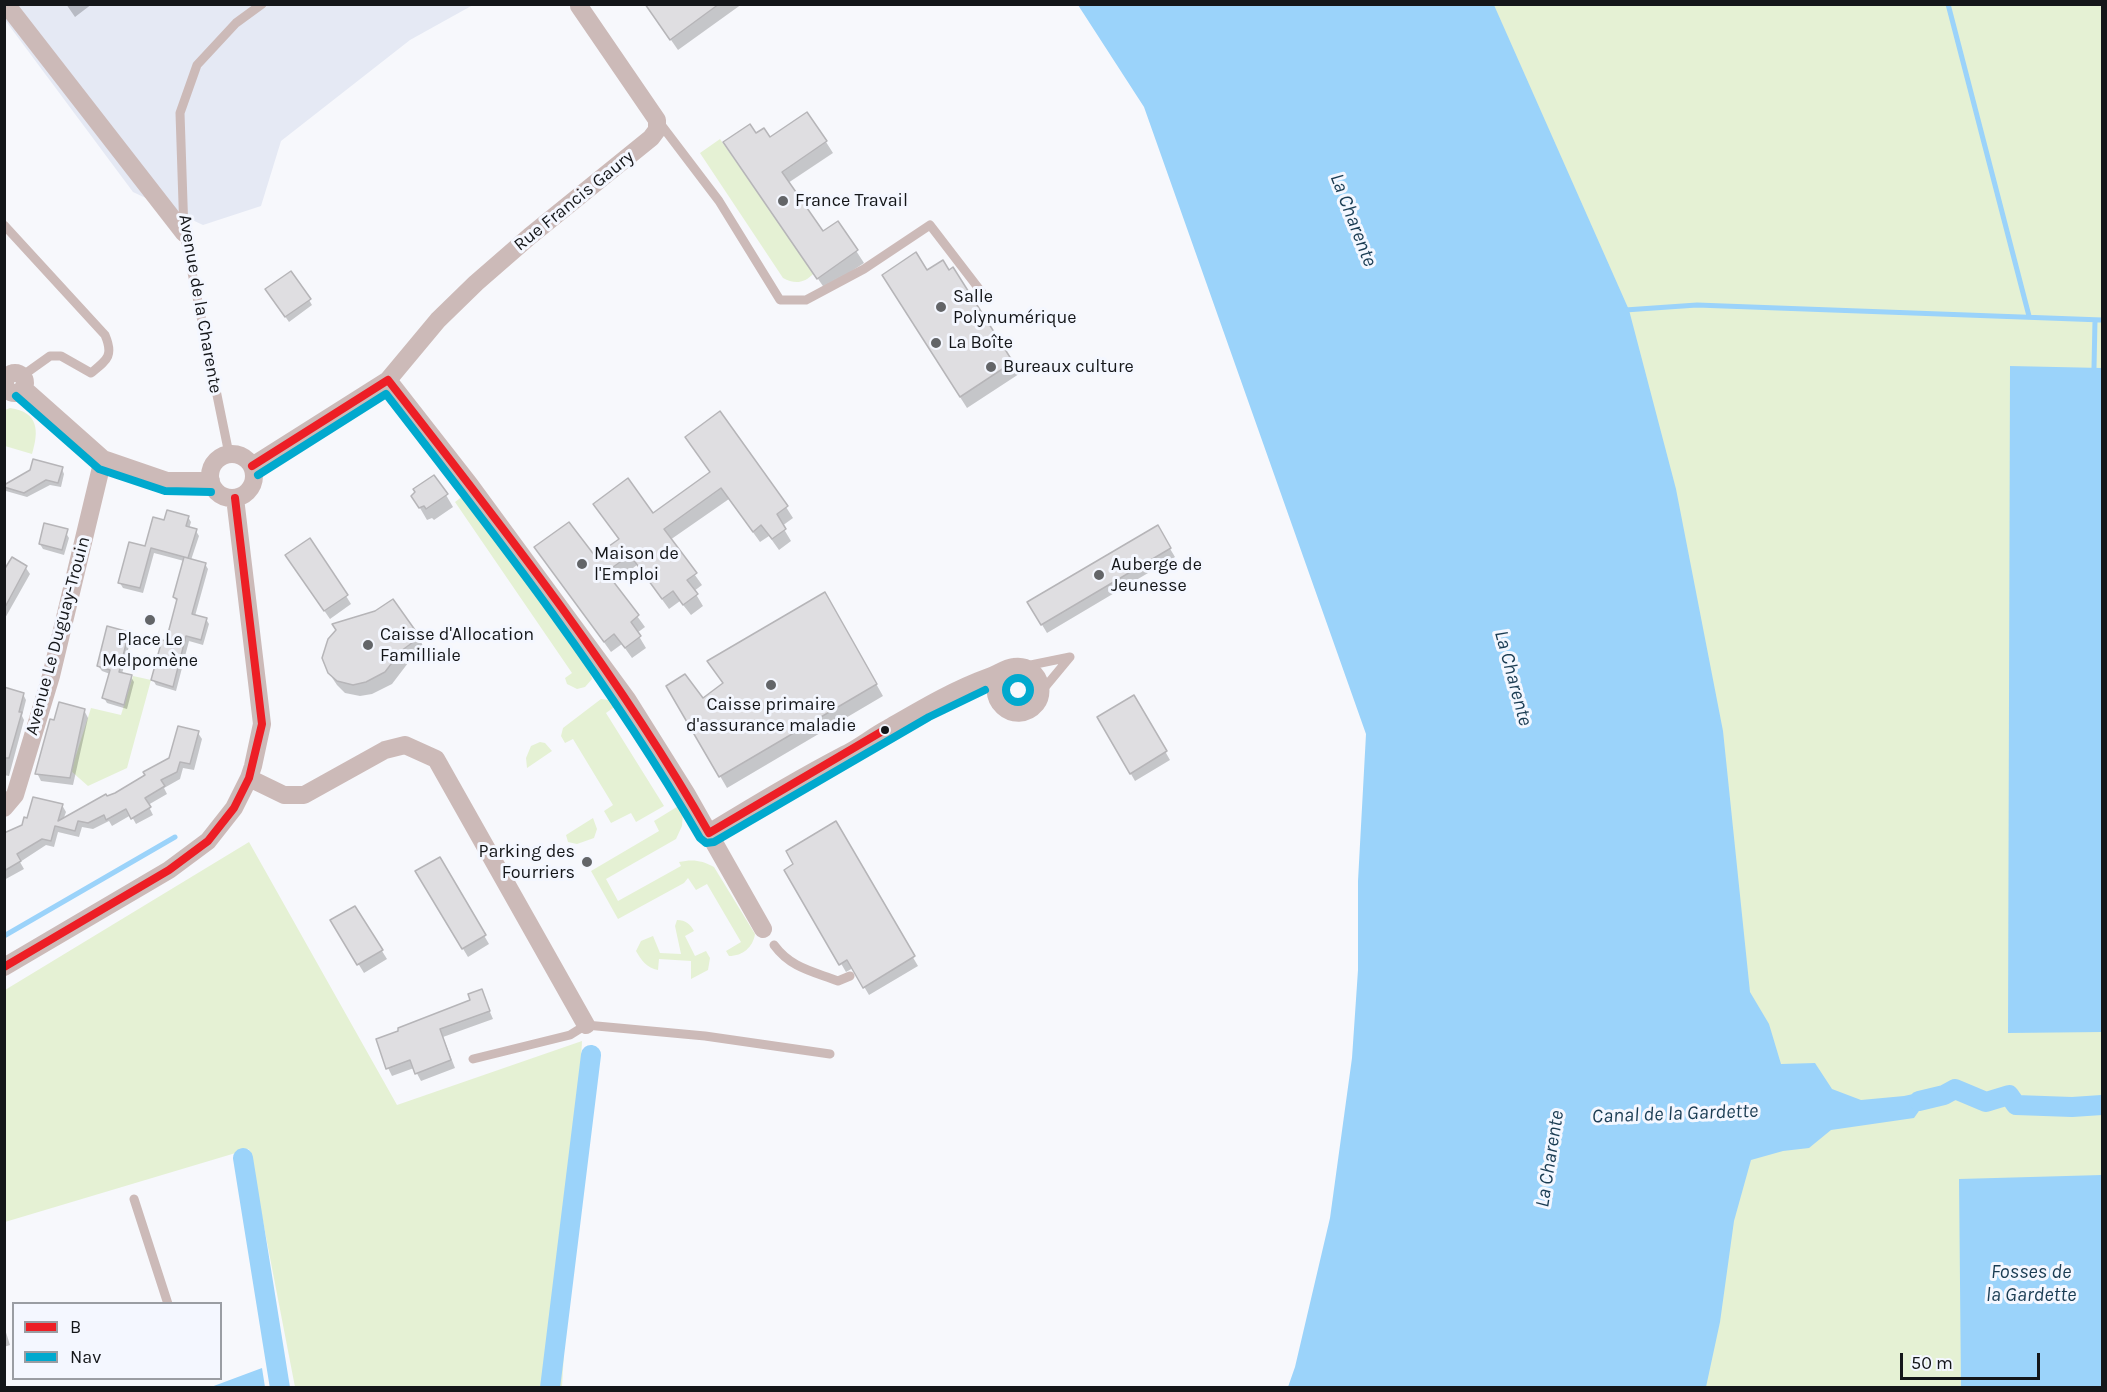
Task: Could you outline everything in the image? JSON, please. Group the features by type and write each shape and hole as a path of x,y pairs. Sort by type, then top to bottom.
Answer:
{"street":[{"path":"6,4 183,233"},
{"path":"580,5 657,120"},
{"name":"Rue Francis Gaury","path":"252,466 388,380 438,320 476,283 651,138 657,130 657,120"},
{"path":"12,380 104,459 167,481 211,481"},
{"path":"388,380 470,485 627,699 681,784 763,929"},
{"path":"229,454 242,456 252,466 254,479 252,486 248,492 235,498 229,498 217,492 211,481 210,474 216,461 229,454"},
{"name":"Avenue Le Duguay-Trouin","path":"4,808 15,795 51,676 104,459"},
{"path":"4,967 169,870 208,841 234,808 249,778 262,724 235,498"},
{"path":"708,833 963,687 1009,668 1022,667 1038,678 1041,692 1035,704 1024,712 1011,712 1000,704 963,687"},
{"path":"1000,704 995,691 996,683 1004,671"},
{"path":"249,778 284,795 304,795 385,750 405,745 436,759 586,1024"}],"lane":[{"name":"Avenue de la Charente","path":"229,454 183,233 180,113 196,65 236,23 262,4"},
{"path":"657,120 719,201 780,300 806,300 864,269 930,225 986,298"},
{"path":"4,225 105,335 110,347 107,360 91,373 61,356 50,356 12,380"},
{"path":"1022,667 1070,657 1041,692"},
{"path":"774,945 784,959 798,966 838,981 850,976"},
{"path":"473,1059 570,1035 586,1024 705,1036 830,1054"},
{"path":"134,1199 167,1302"}],"shaded area":[{"path":"5,4 473,5 410,40 281,141 261,206 203,225 133,192 5,20"}],"green space":[{"path":"1441,5 2102,5 2102,1387 1656,1387"},
{"path":"720,139 814,273 803,281 795,282 783,278 700,153"},
{"path":"10,408 27,414 35,424 36,438 32,454 5,446 5,410"},
{"path":"463,496 590,670 592,679 585,687 577,689 567,684 565,678 572,673 455,502"},
{"path":"133,676 151,680 127,768 88,786 71,771 91,708 121,715"},
{"path":"601,699 609,700 617,705 606,713 664,806 636,822 631,813 611,823 604,811 613,805 573,739 565,743 561,736 563,728"},
{"path":"540,742 545,743 552,751 527,768 526,758 531,746"},
{"path":"680,805 683,812 682,826 676,839 606,879 618,901 681,866 679,862 697,861 714,867 755,934 750,947 739,954 729,956 726,951 741,942 707,884 696,890 688,878 684,883 618,919 591,871 659,831 654,821"},
{"path":"593,818 597,829 594,838 577,844 568,842 566,835"},
{"path":"249,842 397,1105 582,1041 562,1387 295,1387 249,1149 5,1222 5,990"},
{"path":"677,920 687,923 694,931 685,936 695,956 706,951 710,958 708,970 691,979 691,961 659,959 658,970 645,963 636,951 641,941 653,936 660,953 681,954 675,926"}],"water":[{"name":"La Charente","path":"1078,5 1494,5 1629,310 1676,489 1723,731 1750,992 1769,1024 1781,1064 1815,1063 1832,1089 1861,1100 1904,1096 1941,1088 1944,1095 1950,1099 1921,1108 1914,1118 1831,1130 1809,1148 1783,1151 1751,1160 1734,1221 1720,1322 1706,1387 1288,1387 1295,1367 1330,1218 1352,1058 1358,970 1358,881 1366,734 1144,107"},
{"path":"2010,366 2102,368 2102,1032 2008,1033"},
{"name":"Fosses de la Gardette","path":"2102,1175 2102,1387 1961,1387 1959,1179"},
{"path":"262,1368 265,1387 211,1387"}],"building":[{"path":"645,4 719,4 670,40"},
{"name":"France Travail","path":"807,112 827,141 782,172 823,231 838,221 858,250 817,279 723,142 750,124 756,133 764,128 770,137"},
{"name":"Salle Polynumérique","path":"916,252 927,270 943,260 949,270 953,267 1013,362 960,397 882,275"},
{"path":"291,271 311,299 285,317 265,289"},
{"name":"Maison de l'Emploi","path":"720,411 788,506 777,514 786,529 772,539 761,525 753,532 721,488 664,529 697,573 687,580 698,594 683,605 673,591 662,599 630,555 606,572 639,615 631,622 641,636 625,648 614,634 604,642 534,547 569,522 595,556 619,539 593,504 628,478 653,513 710,472 685,437"},
{"path":"33,459 63,467 58,483 46,480 24,493 4,487 30,470"},
{"path":"434,475 448,494 426,509 424,506 419,508 411,496 415,492 413,489"},
{"path":"167,510 189,516 186,526 197,529 188,558 151,548 140,588 118,583 129,542 145,546 153,517 164,520"},
{"path":"44,523 68,529 62,550 39,544"},
{"name":"Auberge de Jeunesse","path":"1158,525 1171,548 1041,625 1027,602"},
{"path":"310,538 348,595 324,611 285,555"},
{"path":"12,557 27,566 4,609 4,570"},
{"path":"184,557 206,563 192,614 207,618 201,640 186,636 173,687 151,680 162,640 166,641 177,599 173,597"},
{"name":"Caisse primaire d'assurance maladie","path":"825,592 877,684 719,777 666,686 685,674 703,698 723,683 707,661"},
{"name":"Caisse d'Allocation Familliale","path":"393,599 420,637 401,651 385,672 366,682 353,685 337,681 328,673 322,658 328,639 336,630 332,624 375,611"},
{"path":"107,626 129,632 119,672 132,675 124,705 102,698 110,670 97,666"},
{"path":"4,687 24,693 19,712 22,712 9,758 4,758"},
{"path":"1134,695 1167,751 1130,774 1097,717"},
{"path":"59,702 85,709 70,778 35,774 50,719 54,720"},
{"path":"178,726 199,731 190,764 180,762 177,772 161,780 165,786 145,798 151,807 131,819 126,809 106,820 104,815 88,823 78,821 75,831 55,826 51,841 42,839 17,854 21,861 4,871 4,833 22,825 24,817 27,818 33,797 63,804 58,821 106,794 107,796 115,793 145,775 143,772 169,758"},
{"path":"836,821 915,956 863,988 847,960 839,965 784,870 793,864 786,851"},
{"path":"440,857 486,935 462,949 415,871"},
{"path":"355,906 383,950 357,965 330,920"},
{"path":"482,989 490,1011 440,1029 451,1060 415,1074 410,1060 386,1069 376,1039 470,1000 468,994"}],"waterway":[{"path":"1948,4 2029,316"},
{"path":"1625,310 1697,305 2102,320"},
{"path":"2094,368 2095,320"},
{"path":"4,936 175,837"},
{"path":"550,1388 591,1055"},
{"name":"Canal de la Gardette","path":"1919,1101 1944,1095 1955,1089 1986,1102 2009,1095 2016,1105 2072,1107 2102,1105"},
{"path":"243,1158 280,1388"}],"transit line":[{"name":"B","path":"388,380 515,545 597,657 673,773 709,833"},
{"name":"B","path":"252,466 388,380"},
{"name":"Nav","path":"258,475 386,394 590,666 628,722 700,838 706,843 714,842 929,717 985,690"},
{"name":"Nav","path":"16,396 99,469 165,491 211,492"},
{"name":"B","path":"4,967 169,870 208,841 234,808 249,778 262,724 235,498"},
{"name":"Nav","path":"1018,678 1023,679 1029,685 1030,690 1029,695 1023,701 1018,702 1013,701 1007,695 1006,690 1007,685 1013,679 1018,678"},
{"name":"B","path":"709,833 886,729"}],"place":[{"name":"France Travail","path":"783,201"},
{"name":"Salle Polynumérique","path":"941,307"},
{"name":"La Boîte","path":"936,343"},
{"name":"Bureaux culture","path":"991,367"},
{"name":"Maison de l'Emploi","path":"582,564"},
{"name":"Auberge de Jeunesse","path":"1099,575"},
{"name":"Place Le Melpomène","path":"150,620"},
{"name":"Caisse d'Allocation Familliale","path":"368,645"},
{"name":"Caisse primaire d'assurance maladie","path":"771,685"},
{"name":"Parking des Fourriers","path":"587,862"}]}
